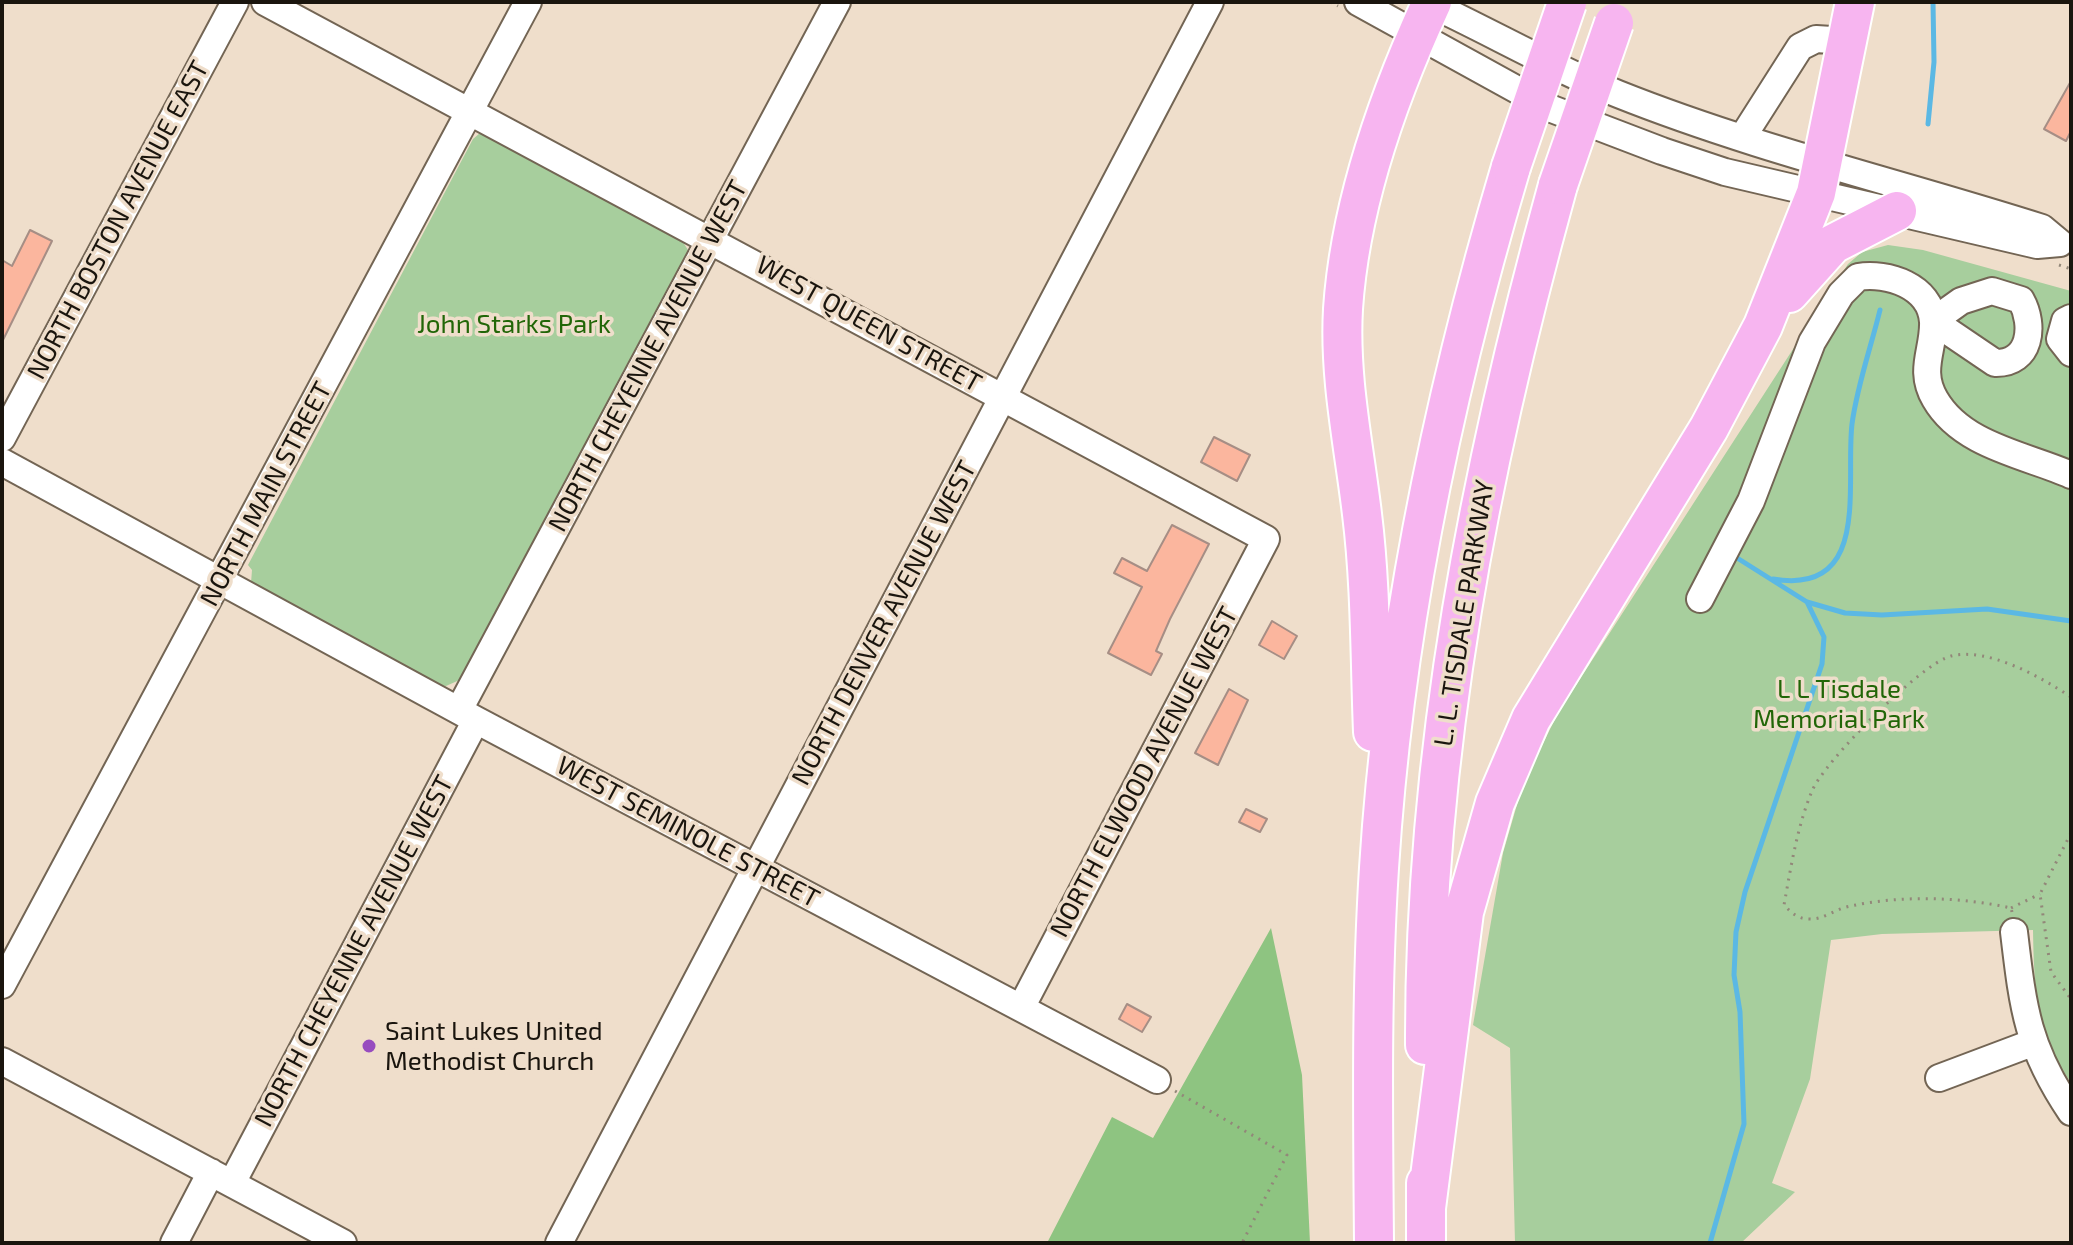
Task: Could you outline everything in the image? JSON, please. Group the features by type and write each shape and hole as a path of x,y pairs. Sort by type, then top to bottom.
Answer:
{"highway":[{"name":"L. L. TISDALE PARKWAY","path":"1374,1243 1373,1074 1379,866 1396,697 1422,531 1464,334 1511,167 1567,2"},
{"path":"1426,1226 1464,912 1501,788 1549,686 1709,428 1763,326 1820,177 1855,2"},
{"path":"1379,866 1369,587 1346,397 1343,311 1352,240 1365,187 1426,11"},
{"name":"L. L. TISDALE PARKWAY","path":"1426,1226 1425,975 1431,873 1449,681 1464,582 1497,419 1558,185 1618,12"},
{"path":"1763,326 1819,255 1848,234 1897,211"}],"street":[{"name":"NORTH BOSTON AVENUE EAST","path":"2,438 235,2"},
{"name":"WEST QUEEN STREET","path":"265,2 711,238 1266,539"},
{"name":"NORTH MAIN STREET","path":"2,985 528,2"},
{"name":"NORTH CHEYENNE AVENUE WEST","path":"174,1243 222,1178 468,715 711,238 837,2"},
{"name":"NORTH DENVER AVENUE WEST","path":"559,1243 1210,2"},
{"path":"1358,2 1426,11 1563,71 1742,138 1897,211 2037,245 2067,237"},
{"path":"1426,11 1552,109 1694,163 1820,177 2042,228 2067,237"},
{"path":"1742,138 1783,69 1800,47 1816,39 1848,41"},
{"path":"1700,599 1751,501 1812,342 1841,294 1858,277 1888,275 1916,291 1933,321 1925,366 1935,399 1982,442 2071,475"},
{"path":"2071,318 2065,321 2060,339 2071,353"},
{"name":"WEST SEMINOLE STREET","path":"2,462 468,715 1157,1080"},
{"name":"NORTH ELWOOD AVENUE WEST","path":"1022,1006 1266,539"},
{"path":"2012,920 2023,1012 2032,1043 2043,1070 2071,1112"},
{"path":"1939,1078 2032,1043"},
{"path":"2,1061 343,1243"}],"path":[{"path":"2071,697 2002,660 1954,655 1928,666 1884,705 1813,788 1793,852 1784,905 1796,917 1813,920 1848,906 1881,902 1980,901 2012,920 2040,894 2071,833"},
{"path":"2040,894 2051,972 2071,999"},
{"path":"1157,1080 1287,1155 1242,1243"}],"green space":[{"name":"John Starks Park","path":"480,133 488,133 679,236 688,250 688,259 464,678 446,686 437,685 251,583 252,570 248,565 473,139"},
{"name":"L L Tisdale Memorial Park","path":"1888,245 1923,250 2071,291 2071,1083 2050,1046 2039,1010 2033,930 1882,934 1831,940 1810,1079 1772,1183 1795,1192 1741,1243 1515,1243 1510,1048 1473,1025 1503,853 1523,784 1558,713 1848,264 1862,252"},
{"path":"1271,928 1302,1075 1310,1243 1047,1243 1112,1117 1153,1138"}],"building":[{"path":"2071,81 2071,131 2066,141 2044,129"},
{"path":"30,230 52,241 2,342 2,260 12,266"},
{"path":"1214,437 1250,455 1237,481 1201,462"},
{"path":"1172,525 1209,544 1170,619 1156,651 1162,654 1151,675 1108,653 1142,587 1114,573 1122,558 1147,571"},
{"path":"1272,621 1297,636 1284,659 1259,645"},
{"path":"1229,689 1248,700 1218,765 1195,753"},
{"path":"1246,809 1267,819 1260,832 1239,822"},
{"path":"1127,1004 1151,1017 1142,1032 1119,1019"}],"waterway":[{"path":"1928,124 1934,62 1933,2"},
{"path":"1773,579 1805,580 1826,570 1840,553 1850,504 1854,410 1880,310"},
{"path":"1734,556 1807,602 1845,613 1882,615 1987,609 2071,621"},
{"path":"1710,1243 1744,1124 1740,1012 1734,975 1736,932 1745,892 1822,664 1824,637 1807,602"}],"place":[{"name":"Saint Lukes United Methodist Church","path":"369,1046"}]}
